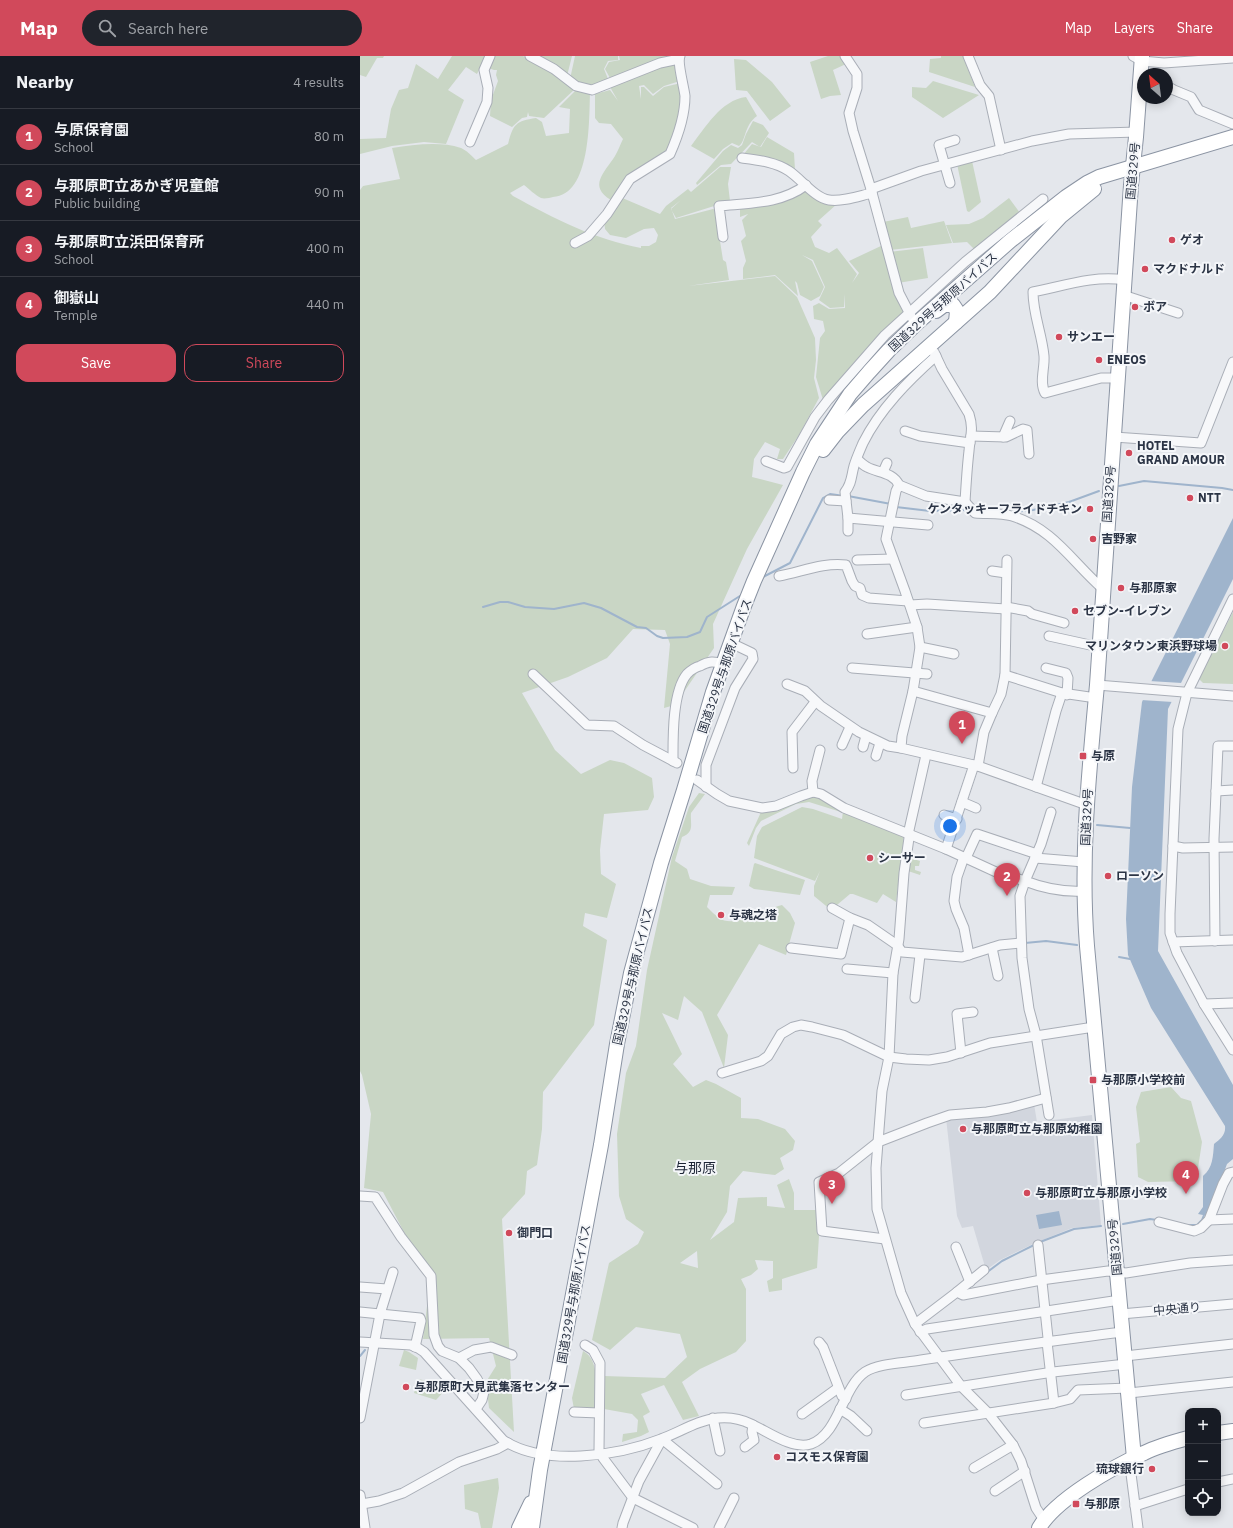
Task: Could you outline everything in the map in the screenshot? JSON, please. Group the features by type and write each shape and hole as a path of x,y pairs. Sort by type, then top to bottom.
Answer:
{"highway":[{"name":"国道329号","path":"1134,1458 1129,1390 1086,946 1083,891 1087,805 1124,280 1137,132 1141,64"},
{"name":"国道329号与那原バイパス","path":"532,1528 538,1487 601,1145 617,1044 632,972 660,863 723,664 744,606 770,543 817,444 850,394 889,350 918,314 1066,197 1099,177 1233,137"},
{"name":"国道329号与那原バイパス","path":"798,484 837,432 863,405 929,352 956,322 990,292 1061,216 1096,188 1133,167"},
{"path":"918,314 936,311 944,305 949,304 953,305 957,311 956,322"},
{"path":"889,350 887,354 889,362 896,366 901,366 929,352"},
{"path":"1221,1433 1233,1431"},
{"path":"1042,1524 1062,1502 1115,1468 1154,1448 1185,1439"},
{"name":"国道329号与那原バイパス","path":"520,1528 538,1487"}],"street":[{"path":"470,142 488,102 488,88 484,70 490,56"},
{"path":"530,56 554,69 576,86 592,90 660,63 679,58 683,78 683,114 670,154 630,180 607,214 588,236 575,243"},
{"path":"845,56 857,74 857,88 849,113 856,146 872,191 899,293 903,303 918,314"},
{"path":"968,56 980,85 989,96 1002,150"},
{"path":"1141,64 1164,64 1219,58 1233,58"},
{"path":"1173,89 1191,97 1199,110 1233,124"},
{"path":"742,158 762,161 784,168 824,199 831,201 850,198 872,191 921,171 1032,141 1069,134 1137,132"},
{"path":"950,184 939,145 955,140"},
{"path":"723,238 719,206 781,199 806,186"},
{"path":"766,462 784,468 787,467 815,417 880,340 918,314 965,262 1043,199"},
{"path":"1118,378 1101,378 1045,393 1042,384 1044,356 1034,307 1033,292 1092,280 1124,280"},
{"path":"1124,295 1178,313"},
{"path":"903,303 912,305 918,314"},
{"path":"848,531 845,492 851,485 854,465 863,444 880,416 918,372 929,352 942,369 969,414 972,422 965,502"},
{"path":"1114,436 1201,443 1233,362"},
{"path":"1003,437 1010,421"},
{"path":"905,431 920,436 971,440 1006,437 1023,429 1027,430 1029,454"},
{"path":"857,459 867,467 883,472 897,480 899,485 915,493 965,502 975,513 1011,515 1037,527 1051,536 1085,573 1103,589"},
{"path":"883,472 887,463"},
{"path":"899,485 896,491 886,539 917,627 920,647 902,736 901,748"},
{"path":"829,500 846,501"},
{"path":"848,518 928,525"},
{"path":"857,560 893,559"},
{"path":"946,848 976,766 984,732 1001,694 1005,675 1006,560"},
{"path":"779,576 816,567 838,564 846,565 855,586 860,588 862,595 869,598 909,603 1006,608 1028,611 1032,614 1064,623"},
{"path":"992,571 1006,573"},
{"path":"1233,599 1187,693 1178,729 1176,746 1170,914 1170,933 1182,964 1204,1004 1233,1050"},
{"path":"867,634 917,627"},
{"path":"1049,636 1099,647"},
{"path":"706,787 706,765 735,688 753,658 752,653 731,642"},
{"path":"920,647 954,654"},
{"path":"533,674 588,725 614,726 643,745 675,762 673,720 680,689 687,674 709,661 723,664"},
{"path":"852,668 927,674"},
{"path":"1036,787 1056,711 1065,694 1068,678 1066,673 1046,668"},
{"path":"1005,675 1065,694 1137,689 1233,696"},
{"path":"787,684 805,691 815,702 850,727 888,746 976,766 1087,805"},
{"path":"912,691 992,714"},
{"path":"793,768 792,732 815,702"},
{"path":"842,745 850,727"},
{"path":"863,747 866,736"},
{"path":"876,756 880,742"},
{"path":"1215,941 1214,847 1218,746 1233,746"},
{"path":"813,792 812,782 820,750"},
{"path":"926,755 909,834 893,973 888,1057 882,1091 876,1168 877,1209 901,1293 915,1324 961,1386 988,1413 1013,1445 1025,1471 1042,1524"},
{"path":"697,780 729,801 762,808 776,806 813,792 822,794 844,808 946,848 996,872 1040,886 1083,891"},
{"path":"1216,791 1233,790"},
{"path":"962,802 976,808"},
{"path":"1049,1115 1036,1035 1029,1009 1021,942 1020,896 1051,812"},
{"path":"944,815 957,819"},
{"path":"969,955 964,928 954,901 957,877 977,834 1036,856 1084,862"},
{"path":"1173,846 1183,848 1233,847"},
{"path":"832,908 850,918 868,925 897,945 902,952 920,955 962,957 1009,943 1021,942"},
{"path":"792,948 841,954 850,918"},
{"path":"1173,942 1233,940"},
{"path":"992,948 998,976"},
{"path":"915,998 920,955"},
{"path":"846,969 893,973"},
{"path":"1204,1004 1233,1003"},
{"path":"961,1053 957,1014 973,1012"},
{"path":"722,1073 761,1061 770,1054 781,1034 793,1027 801,1025 843,1035 888,1057 906,1060 929,1060 961,1053 990,1043 1094,1027"},
{"path":"754,1057 770,1054"},
{"path":"885,1239 822,1231 819,1182 839,1173 878,1142 950,1115 987,1112 1046,1098"},
{"path":"1159,1222 1194,1230 1202,1228 1209,1220 1223,1184 1229,1173 1233,1172"},
{"path":"360,1196 375,1197 401,1238 431,1276 434,1335 438,1346 442,1351 458,1358 470,1368 478,1379 484,1392 482,1400 476,1409"},
{"path":"1209,1220 1233,1219"},
{"path":"1038,1245 1048,1338 1046,1342 1049,1373 1054,1403"},
{"path":"956,1247 970,1282"},
{"path":"957,1292 963,1294 1041,1280 1108,1271 1126,1273 1190,1263 1233,1260"},
{"path":"915,1324 984,1270"},
{"path":"360,1418 380,1314 393,1272"},
{"path":"360,1287 388,1289"},
{"path":"920,1332 927,1329 1120,1300"},
{"name":"中央通り","path":"1121,1314 1233,1304"},
{"path":"360,1312 420,1318 421,1321 415,1347"},
{"path":"360,1342 398,1344 415,1347 432,1359 500,1437 508,1444 520,1449 544,1454 576,1456 601,1454 640,1446 713,1418 740,1420 778,1438 795,1444 812,1444 826,1433 860,1378 865,1372 876,1367 1123,1332"},
{"path":"819,1342 823,1347 834,1373 838,1388 842,1396 846,1399"},
{"path":"906,1395 1233,1344"},
{"path":"585,1345 593,1350 600,1363 599,1450 601,1454 633,1498 693,1528"},
{"path":"458,1358 474,1350 491,1347 512,1355"},
{"path":"924,1423 1054,1403 1070,1399 1078,1390 1129,1390 1233,1382"},
{"path":"802,1414 838,1388"},
{"path":"840,1409 851,1416 867,1431"},
{"path":"574,1412 599,1412"},
{"path":"713,1418 720,1451"},
{"path":"745,1448 754,1440 752,1432 753,1425"},
{"path":"662,1438 717,1484"},
{"path":"622,1528 640,1481 662,1438"},
{"path":"365,1528 361,1499 379,1501 403,1493 459,1462 508,1444"},
{"path":"974,1468 1013,1445"},
{"path":"1134,1458 1131,1474 1138,1528"},
{"path":"995,1491 1025,1471"},
{"path":"1221,1481 1233,1479"},
{"path":"1135,1506 1185,1490"},
{"path":"719,1528 734,1498"}],"shaded area":[{"name":"与那原町立与那原小学校","path":"1034,1104 1037,1122 1092,1115 1101,1225 1072,1228 1035,1243 1000,1260 986,1270 973,1226 962,1228 957,1216 946,1118"}],"green space":[{"path":"360,56 384,56 383,58 377,58 366,77 360,75"},
{"path":"452,56 486,56 477,74 466,67 448,90 464,100 446,144 424,142 392,146 360,154 360,139 386,138 391,109 399,90 408,88 416,64 438,79"},
{"path":"493,56 523,56 553,71 575,89 544,118 529,116 528,112 527,117 522,118 512,127 490,116 491,100 498,81 496,75 497,70 488,68"},
{"path":"536,56 572,56 567,76"},
{"path":"575,56 618,56 618,60 608,61 604,69 608,79 585,85 570,79"},
{"path":"619,56 675,56 610,78 605,69 609,62 620,60"},
{"path":"828,56 841,56 846,64 833,70 841,95 821,99 810,62"},
{"path":"941,56 963,56 975,87 929,72 930,59 941,58"},
{"path":"734,59 746,60 772,82 791,106 770,121 747,91 736,90"},
{"path":"677,64 680,81 664,86 653,94 644,85 639,86 641,99 641,87 644,87 653,96 664,87 681,83 681,109 670,144 664,155 611,200 600,190 599,184 600,179 615,156 623,139 611,124 599,123 595,118 595,94 610,90 618,101 610,87 661,66"},
{"path":"933,81 979,95 943,118 912,97 912,87 926,88"},
{"path":"576,90 590,93 588,137 581,170 575,184 565,193 549,198 541,198 524,185 510,193 559,220 591,234 641,248 641,246 649,246 656,242 658,235 654,228 644,229 626,238 610,235 605,229 604,220 620,197 660,214 666,206 688,189 691,192 720,167 731,167 728,184 730,201 676,218 672,211 675,219 713,209 715,210 723,260 726,262 729,280 688,286 775,276 797,297 815,338 816,360 814,378 819,398 799,435 783,459 777,459 780,449 765,442 754,459 752,477 783,485 747,549 713,624 714,648 675,705 664,708 670,644 665,630 633,629 607,658 568,677 522,693 555,750 581,774 610,760 624,763 652,778 654,797 648,810 604,814 600,850 601,874 616,884 607,918 585,913 583,926 607,940 594,1025 543,1092 542,1129 537,1165 527,1171 525,1194 502,1219 514,1432 489,1408 486,1382 496,1366 489,1338 423,1339 427,1306 436,1275 407,1238 383,1192 364,1188 371,1114 360,1071 360,190 363,186 400,179 392,148 426,144 453,146 461,148 476,160 508,144 514,128 520,122 536,118 542,122 546,136 569,133 570,109 559,107"},
{"path":"746,97 757,116 747,128 743,140 739,146 732,143 723,149 714,159 691,146 708,123 721,109 737,99"},
{"path":"753,121 763,125 769,133 760,147 752,142 731,164 721,165 697,185 696,183 723,151 731,145 738,148 742,145"},
{"path":"767,137 794,153 795,170 743,155 752,144 761,147"},
{"path":"972,161 981,202 969,212 967,211 957,164"},
{"path":"804,188 837,204 818,221 822,225 811,237 815,247 829,253 837,248 857,274 852,283 859,273 849,261 883,245 900,304 905,314 856,360 823,400 816,377 820,338 825,331 823,321 814,319 813,306 819,303 829,309 845,308 845,294 844,307 830,308 819,300 825,287 813,260 802,255 812,261 824,287 820,296 811,301 800,295 797,283 795,281 798,296 775,275 743,279 743,268 746,261 741,241 746,236 742,220 748,214 740,217 740,206"},
{"path":"1009,198 1020,213 975,250 967,242 953,243 946,225 969,224 983,218"},
{"path":"908,217 911,228 944,221 952,243 890,250 883,222"},
{"path":"923,248 928,278 898,283 889,252"},
{"name":"マリンタウン東浜野球場","path":"1233,612 1233,684 1203,683 1199,679"},
{"path":"699,793 705,794 691,813 689,833 682,837 675,861 687,869 690,879 711,886 735,887 732,895 710,895 707,907 719,918 725,921 733,921 741,920 782,905 790,913 795,923 786,955 759,944 717,1015 728,1035 724,1068 702,1012 684,996 678,1020 662,1013 682,1054 673,1064 693,1087 706,1080 716,1084 741,1098 741,1118 758,1119 785,1129 795,1141 793,1150 780,1158 784,1169 775,1175 743,1171 730,1186 727,1212 710,1240 734,1222 738,1198 767,1197 767,1206 785,1208 777,1185 789,1179 794,1193 794,1210 817,1210 819,1236 817,1268 782,1279 782,1290 769,1292 767,1281 773,1278 773,1261 755,1260 758,1269 751,1275 741,1279 746,1289 746,1341 736,1352 700,1369 682,1382 699,1416 683,1420 664,1385 641,1394 650,1412 643,1416 649,1432 622,1442 623,1434 637,1432 638,1420 632,1414 604,1409 604,1376 665,1378 687,1357 680,1334 636,1327 610,1350 592,1340 609,1263 638,1244 644,1232 626,1219 619,1196 617,1134 626,1073 636,1046 647,970 672,857 689,807","holes":["697,1251 698,1268 680,1263"]},
{"path":"818,796 842,811 841,812 809,802 796,804 761,821 756,828 749,846 747,843 761,812 806,797"},
{"path":"802,807 813,809 842,819 843,811 904,835 896,902 883,894 877,903 850,894 831,910 814,896 814,886 820,871 815,881 754,858 757,836 762,827"},
{"path":"910,858 920,861 919,866 915,866 915,870 921,872 920,875 908,871"},
{"path":"755,863 805,880 800,895 754,889 749,886"},
{"path":"1171,1087 1181,1098 1191,1101 1202,1142 1196,1181 1148,1182 1138,1177 1136,1144 1140,1142 1136,1107 1141,1092"},
{"path":"404,1350 418,1358 416,1370 399,1366"},
{"path":"583,1351 589,1355 595,1369 595,1409 574,1409 572,1398"},
{"path":"418,1379 437,1383 446,1389 436,1400 414,1393"},
{"path":"498,1478 499,1488 492,1528 481,1528 478,1513 465,1509 464,1485"}],"water":[{"path":"1233,518 1233,579 1168,709 1158,951 1233,1085 1233,1159 1227,1164 1208,1216 1198,1214 1203,1207 1203,1176 1211,1166 1214,1144 1224,1134 1225,1126 1151,1008 1128,955 1126,919 1132,787 1142,702"},
{"path":"1059,1211 1062,1225 1039,1229 1036,1215"}],"pier":[{"path":"1149,681 1182,683 1173,702 1141,700"}],"waterway":[{"path":"1119,486 1144,481 1233,490"},
{"path":"1014,512 1033,510 1069,502 1099,491"},
{"path":"763,577 790,563 823,498 830,494 844,496"},
{"path":"848,496 891,504"},
{"path":"896,507 930,511 968,510"},
{"path":"483,607 500,602 508,602 525,607 554,609 584,603 601,608 637,627 646,628 657,636 663,638 687,637 700,632 707,617 743,594"},
{"path":"1097,825 1130,828"},
{"path":"1025,943 1046,941 1077,945"},
{"path":"1119,957 1130,959"},
{"path":"1189,1225 1197,1225 1202,1220 1204,1215"},
{"path":"1123,1224 1150,1219 1157,1220"},
{"path":"1040,1242 1074,1229 1101,1226"},
{"path":"986,1273 1002,1261 1036,1244"},
{"path":"360,1356 365,1350"}],"place":[{"name":"ゲオ","path":"1172,240"},
{"name":"マクドナルド","path":"1145,269"},
{"name":"ボア","path":"1135,307"},
{"name":"サンエー","path":"1059,337"},
{"name":"ENEOS","path":"1099,360"},
{"name":"HOTEL GRAND AMOUR","path":"1129,453"},
{"name":"NTT","path":"1190,498"},
{"name":"ケンタッキーフライドチキン","path":"1090,509"},
{"name":"吉野家","path":"1093,539"},
{"name":"与那原家","path":"1121,588"},
{"name":"セブン-イレブン","path":"1075,611"},
{"name":"マリンタウン東浜野球場","path":"1225,646"},
{"name":"与原保育園","path":"962,744"},
{"name":"与原","path":"1083,756"},
{"name":"シーサー","path":"870,858"},
{"name":"ローソン","path":"1108,876"},
{"name":"与那原町立あかぎ児童館","path":"1007,896"},
{"name":"与魂之塔","path":"721,915"},
{"name":"与那原小学校前","path":"1093,1080"},
{"name":"与那原町立与那原幼稚園","path":"963,1129"},
{"name":"与那原町立与那原小学校","path":"1027,1193"},
{"name":"御嶽山","path":"1186,1194"},
{"name":"与那原町立浜田保育所","path":"832,1204"},
{"name":"御門口","path":"509,1233"},
{"name":"与那原町大見武集落センター","path":"406,1387"},
{"name":"コスモス保育園","path":"777,1457"},
{"name":"琉球銀行","path":"1152,1469"},
{"name":"与那原","path":"1076,1504"}],"district":[{"name":"与那原","path":"695,1168"}]}
